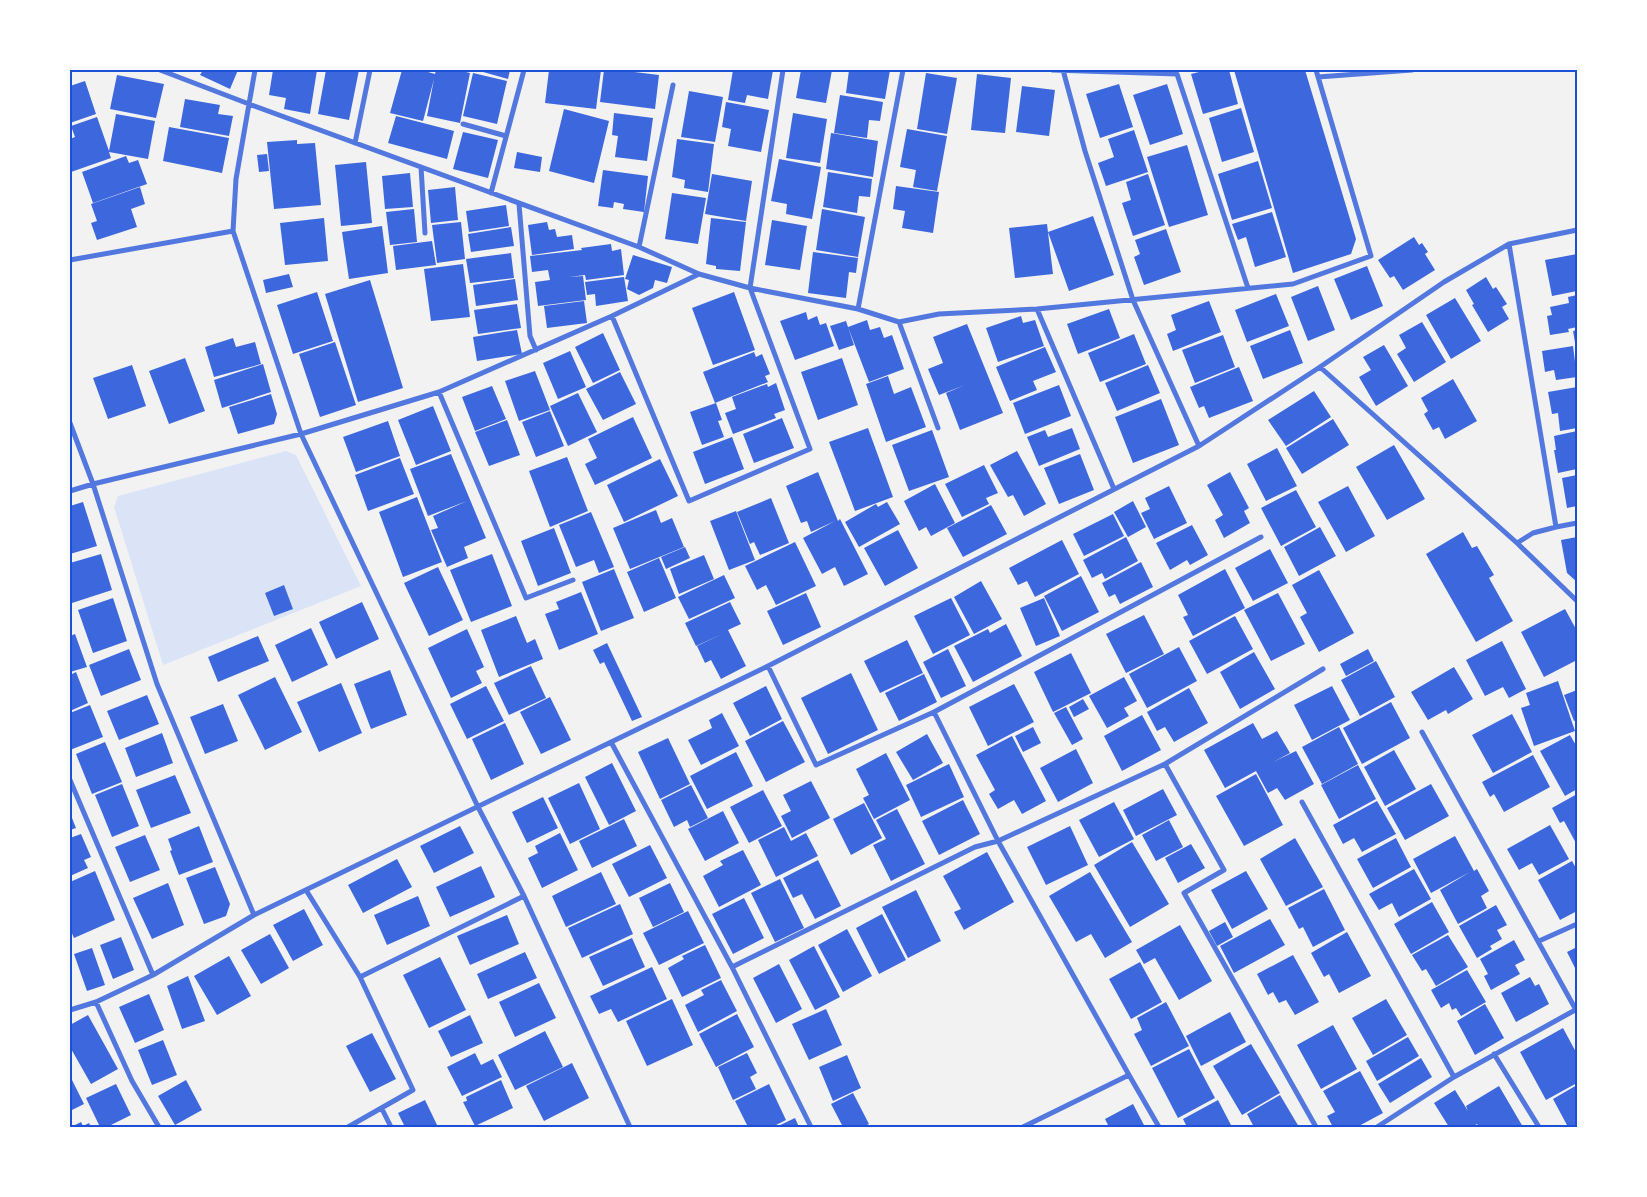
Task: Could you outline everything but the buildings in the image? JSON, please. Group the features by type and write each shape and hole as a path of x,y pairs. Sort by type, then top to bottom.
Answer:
{"street":[{"path":"160,70 639,247 699,274 750,288 858,309 899,322 939,314 1037,309 1293,284 1371,256 1316,70"},
{"path":"255,70 236,179 233,231 301,434 478,807 524,896 630,1127"},
{"path":"355,143 370,70"},
{"path":"491,193 524,70"},
{"path":"612,316 689,501 810,449 750,288 783,70"},
{"path":"858,309 903,70"},
{"path":"1052,70 1177,74 1248,288"},
{"path":"1318,77 1412,70"},
{"path":"1063,71 1085,150 1132,300 1199,446"},
{"path":"639,247 673,85"},
{"path":"463,124 506,136"},
{"path":"421,167 425,233"},
{"path":"519,204 530,336 536,350"},
{"path":"70,1010 96,1002 153,975 254,915 768,666 1199,446 1320,367 1444,282 1509,244 1577,230"},
{"path":"70,259 233,231"},
{"path":"1509,244 1556,528"},
{"path":"70,491 92,484 301,434 439,392 612,316 699,274"},
{"path":"1037,309 1114,489"},
{"path":"899,322 938,428"},
{"path":"1320,367 1518,543 1577,601"},
{"path":"439,392 526,598 574,580"},
{"path":"70,423 92,484 157,684 254,915"},
{"path":"1518,543 1532,533 1577,523"},
{"path":"768,666 816,765 934,712 1261,537"},
{"path":"732,967 975,847 998,841 1164,764 1323,669"},
{"path":"934,712 998,841 1160,1127"},
{"path":"1379,1126 1454,1077 1576,1009 1422,732"},
{"path":"611,742 732,967 811,1127"},
{"path":"1164,764 1224,870 1184,893 1316,1127"},
{"path":"70,780 153,975"},
{"path":"1302,802 1454,1077"},
{"path":"306,890 360,977 413,1090 348,1127"},
{"path":"360,977 524,896"},
{"path":"1539,941 1577,924"},
{"path":"96,1002 132,1081 158,1127"},
{"path":"1494,1054 1539,1127"},
{"path":"1023,1127 1129,1075"},
{"path":"382,1109 391,1127"}],"shaded area":[{"path":"286,451 296,455 361,586 163,665 114,507 118,496"}]}
